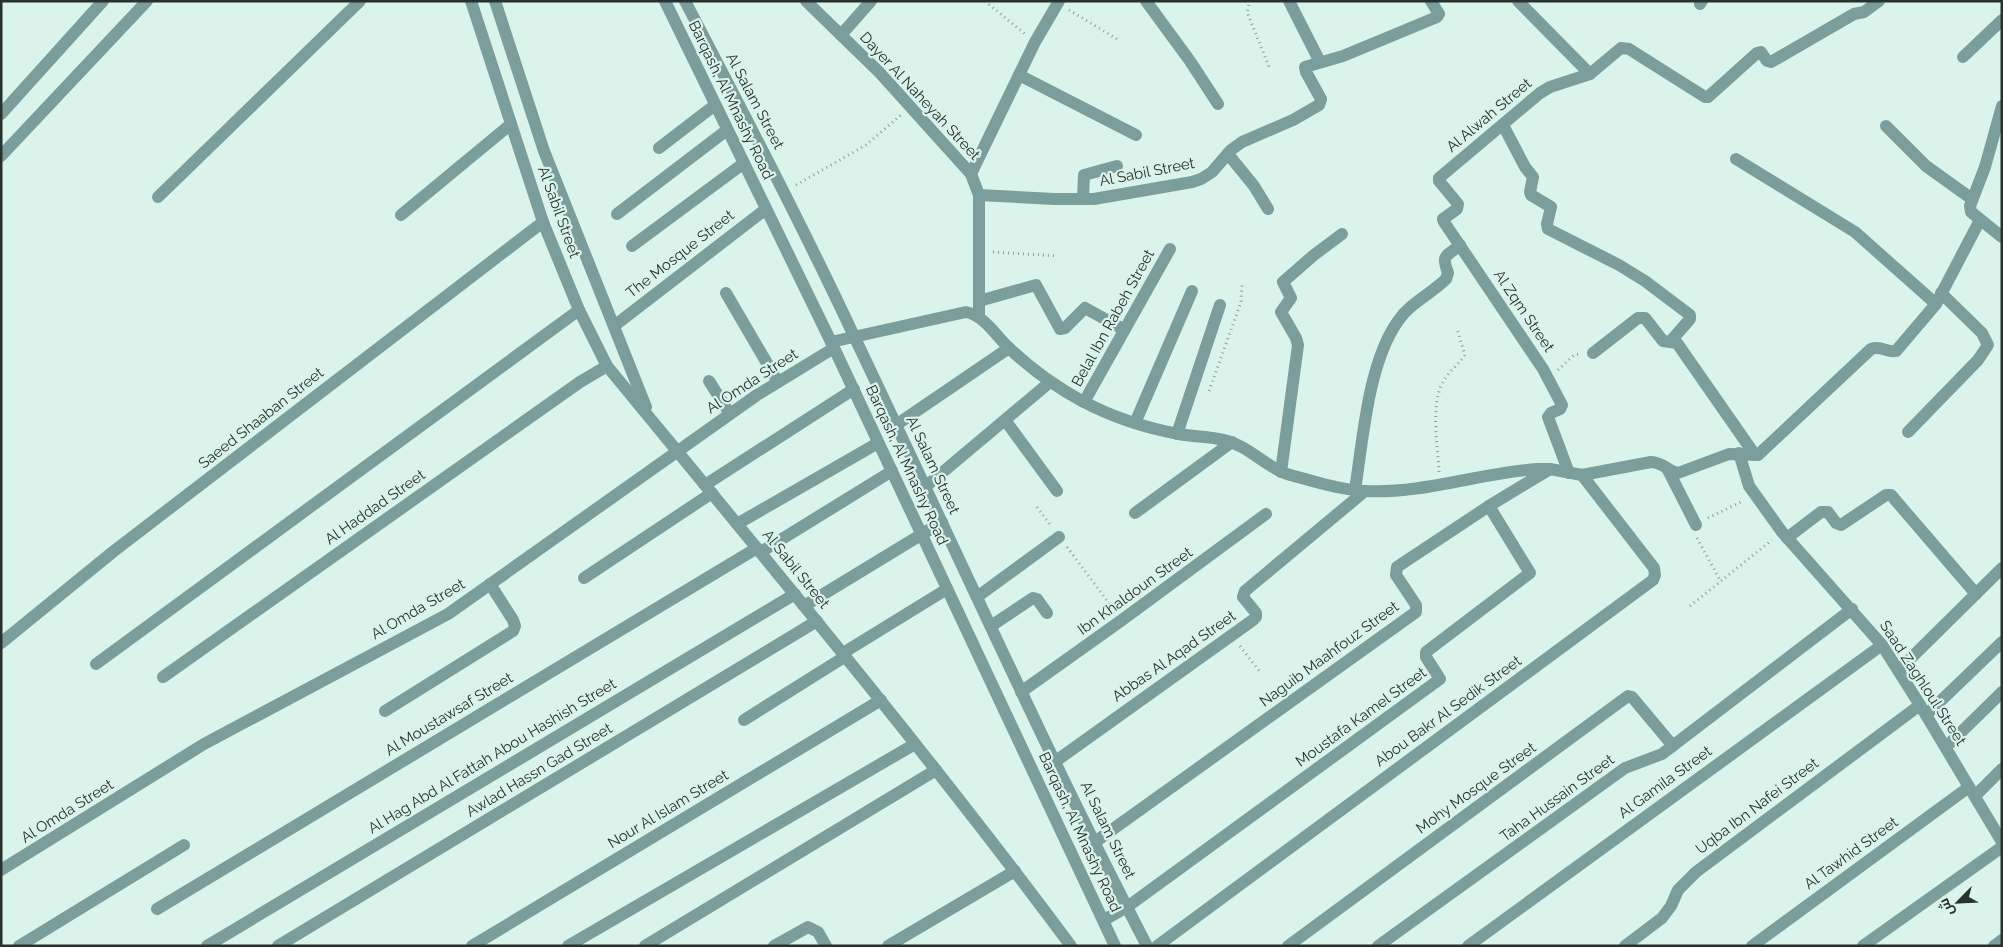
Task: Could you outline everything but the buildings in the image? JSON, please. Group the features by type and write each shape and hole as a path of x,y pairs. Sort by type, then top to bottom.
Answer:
{"street":[{"path":"1,114 102,1"},
{"path":"1,156 147,1"},
{"path":"158,197 360,1"},
{"name":"Al Sabil Street","path":"471,1 543,222 579,310 607,366 881,700 1016,871 1066,944"},
{"name":"Al Sabil Street","path":"495,1 544,151 649,417"},
{"name":"Barqash, Al Mnashy Road","path":"665,1 854,390 1115,946"},
{"name":"Al Salam Street","path":"685,1 784,192 854,336 1021,692 1146,946"},
{"name":"Dayer Al Naheyah Street","path":"806,1 911,106 971,174 980,195 979,317"},
{"path":"841,35 871,1"},
{"path":"1146,1 1190,61 1218,104"},
{"path":"1289,1 1320,62 1343,56 1436,18 1439,14 1431,1"},
{"path":"1518,1 1590,74 1619,49 1625,48 1705,97 1710,97 1757,52 1761,52 1767,61 1771,62 1879,1"},
{"path":"971,174 1035,42 1058,2"},
{"path":"1963,57 2002,20"},
{"name":"Al Sabil Street","path":"980,195 1083,199 1109,197 1201,179 1217,168 1228,154 1246,139 1280,126 1318,106 1321,102 1320,98 1305,68 1320,62"},
{"name":"Al Alwah Street","path":"1440,177 1544,90 1590,74"},
{"path":"1019,75 1136,135"},
{"path":"659,148 715,105"},
{"path":"2002,106 1970,208 2002,237"},
{"path":"401,215 510,124"},
{"path":"1503,125 1525,167 1533,177 1531,195 1551,206 1546,224 1548,228 1635,274 1690,314 1690,319 1670,342"},
{"path":"1886,126 1926,166 1972,200"},
{"path":"617,214 727,130"},
{"path":"1228,154 1254,186 1268,209"},
{"path":"1736,159 1855,232 1982,333 1988,345 1978,360 1908,432"},
{"path":"632,246 744,163"},
{"path":"1083,199 1084,175 1117,166"},
{"name":"Al Zqm Street","path":"1440,177 1439,181 1458,204 1457,209 1443,221 1549,379 1562,405 1560,409 1549,414 1549,419 1569,473"},
{"name":"The Mosque Street","path":"614,326 766,208"},
{"path":"979,317 1009,348 1050,382 1084,402 1134,423 1177,434 1232,442 1280,472 1360,490 1413,489 1515,471 1550,469 1582,475 1651,462 1660,462 1672,472 1682,472 1723,456 1739,453 1755,455 1768,447 1871,349 1878,347 1892,352 1898,350 1939,298 1977,216"},
{"name":"Saeed Shaaban Street","path":"1,643 114,552 543,222"},
{"path":"1280,472 1298,345 1281,312 1291,298 1283,284 1314,254 1342,234"},
{"path":"1360,490 1368,407 1376,369 1386,341 1404,313 1448,277 1444,258 1460,244"},
{"name":"Belal Ibn Rabeh Street","path":"1084,402 1170,249"},
{"path":"979,301 1036,285 1060,329 1065,328 1085,308 1124,329"},
{"path":"1134,423 1192,291"},
{"path":"726,293 778,382"},
{"path":"1177,434 1220,306"},
{"path":"96,664 579,310"},
{"name":"Al Omda Street","path":"1,870 204,744 448,614 730,414 832,345 854,336 966,312 979,317"},
{"path":"1593,353 1640,317 1645,318 1663,341 1677,343 1755,455"},
{"path":"896,425 1009,348"},
{"name":"Al Haddad Street","path":"163,677 580,382 607,366"},
{"path":"709,381 730,414"},
{"path":"925,487 1050,382"},
{"path":"584,578 708,489 854,390"},
{"path":"1005,420 1057,491"},
{"path":"737,524 878,442"},
{"path":"1135,513 1232,442"},
{"name":"Saad Zaghloul Street","path":"1739,453 1745,476 1755,495 1784,535 1852,609 1882,645 1899,670 2002,842"},
{"path":"1667,468 1696,525"},
{"name":"Naguib Maahfouz Street","path":"1095,842 1416,612 1416,605 1396,575 1397,567 1489,506 1550,469"},
{"name":"Al Moustawsaf Street","path":"157,909 892,471"},
{"name":"Abou Bakr Al Sedik Street","path":"1157,946 1653,580 1656,573 1654,568 1582,475"},
{"name":"Abbas Al Aqad Street","path":"1056,761 1256,617 1256,613 1243,597 1245,591 1360,490"},
{"path":"1784,535 1821,512 1828,512 1836,523 1841,525 1886,495 1891,494 1976,594"},
{"name":"Moustafa Kamel Street","path":"1104,920 1127,907 1440,679 1426,657 1426,652 1530,573 1489,506"},
{"name":"Ibn Khaldoun Street","path":"1021,692 1266,514"},
{"path":"804,606 942,522"},
{"path":"977,597 1060,537"},
{"path":"1899,670 2002,568"},
{"path":"385,711 513,631 515,626 513,620 490,584"},
{"path":"744,720 947,589"},
{"name":"Al Hag Abd Al Fattah Abou Hashish Street","path":"207,946 795,594"},
{"path":"991,626 1032,598 1037,599 1047,613"},
{"name":"Taha Hussain Street","path":"1378,946 1625,768 1654,758 1673,746 1852,609"},
{"name":"Awlad Hassn Gad Street","path":"278,946 817,621"},
{"name":"Uqba Ibn Nafei Street","path":"1625,946 1662,918 1671,906 1678,890 1696,872 1923,710 2002,642"},
{"name":"Al Gamila Street","path":"1468,946 1882,645"},
{"path":"1946,747 2002,692"},
{"name":"Mohy Mosque Street","path":"1288,946 1628,696 1632,697 1673,746"},
{"name":"Nour Al Islam Street","path":"472,946 881,700"},
{"path":"568,946 915,744"},
{"name":"Al Tawhid Street","path":"1752,946 2002,769"},
{"path":"645,946 936,770"},
{"path":"18,946 184,845"},
{"path":"1863,946 2002,846"},
{"path":"888,946 1016,871"},
{"path":"774,946 808,927 818,932 826,946"},
{"path":"1994,946 2002,940"}],"path":[{"path":"985,1 1035,42"},
{"path":"1246,1 1248,5 1247,12 1270,69"},
{"path":"1058,2 1117,39"},
{"path":"784,192 866,145 911,106"},
{"path":"980,251 1057,256"},
{"path":"1209,392 1241,302 1242,284"},
{"path":"1440,485 1436,416 1437,400 1442,384 1450,370 1465,355 1457,329"},
{"path":"1549,379 1574,354 1578,353 1586,359 1593,353"},
{"path":"1721,582 1694,533 1696,525 1755,495"},
{"path":"1037,508 1122,620"},
{"path":"1690,606 1784,535"},
{"path":"1232,636 1260,672"}]}
